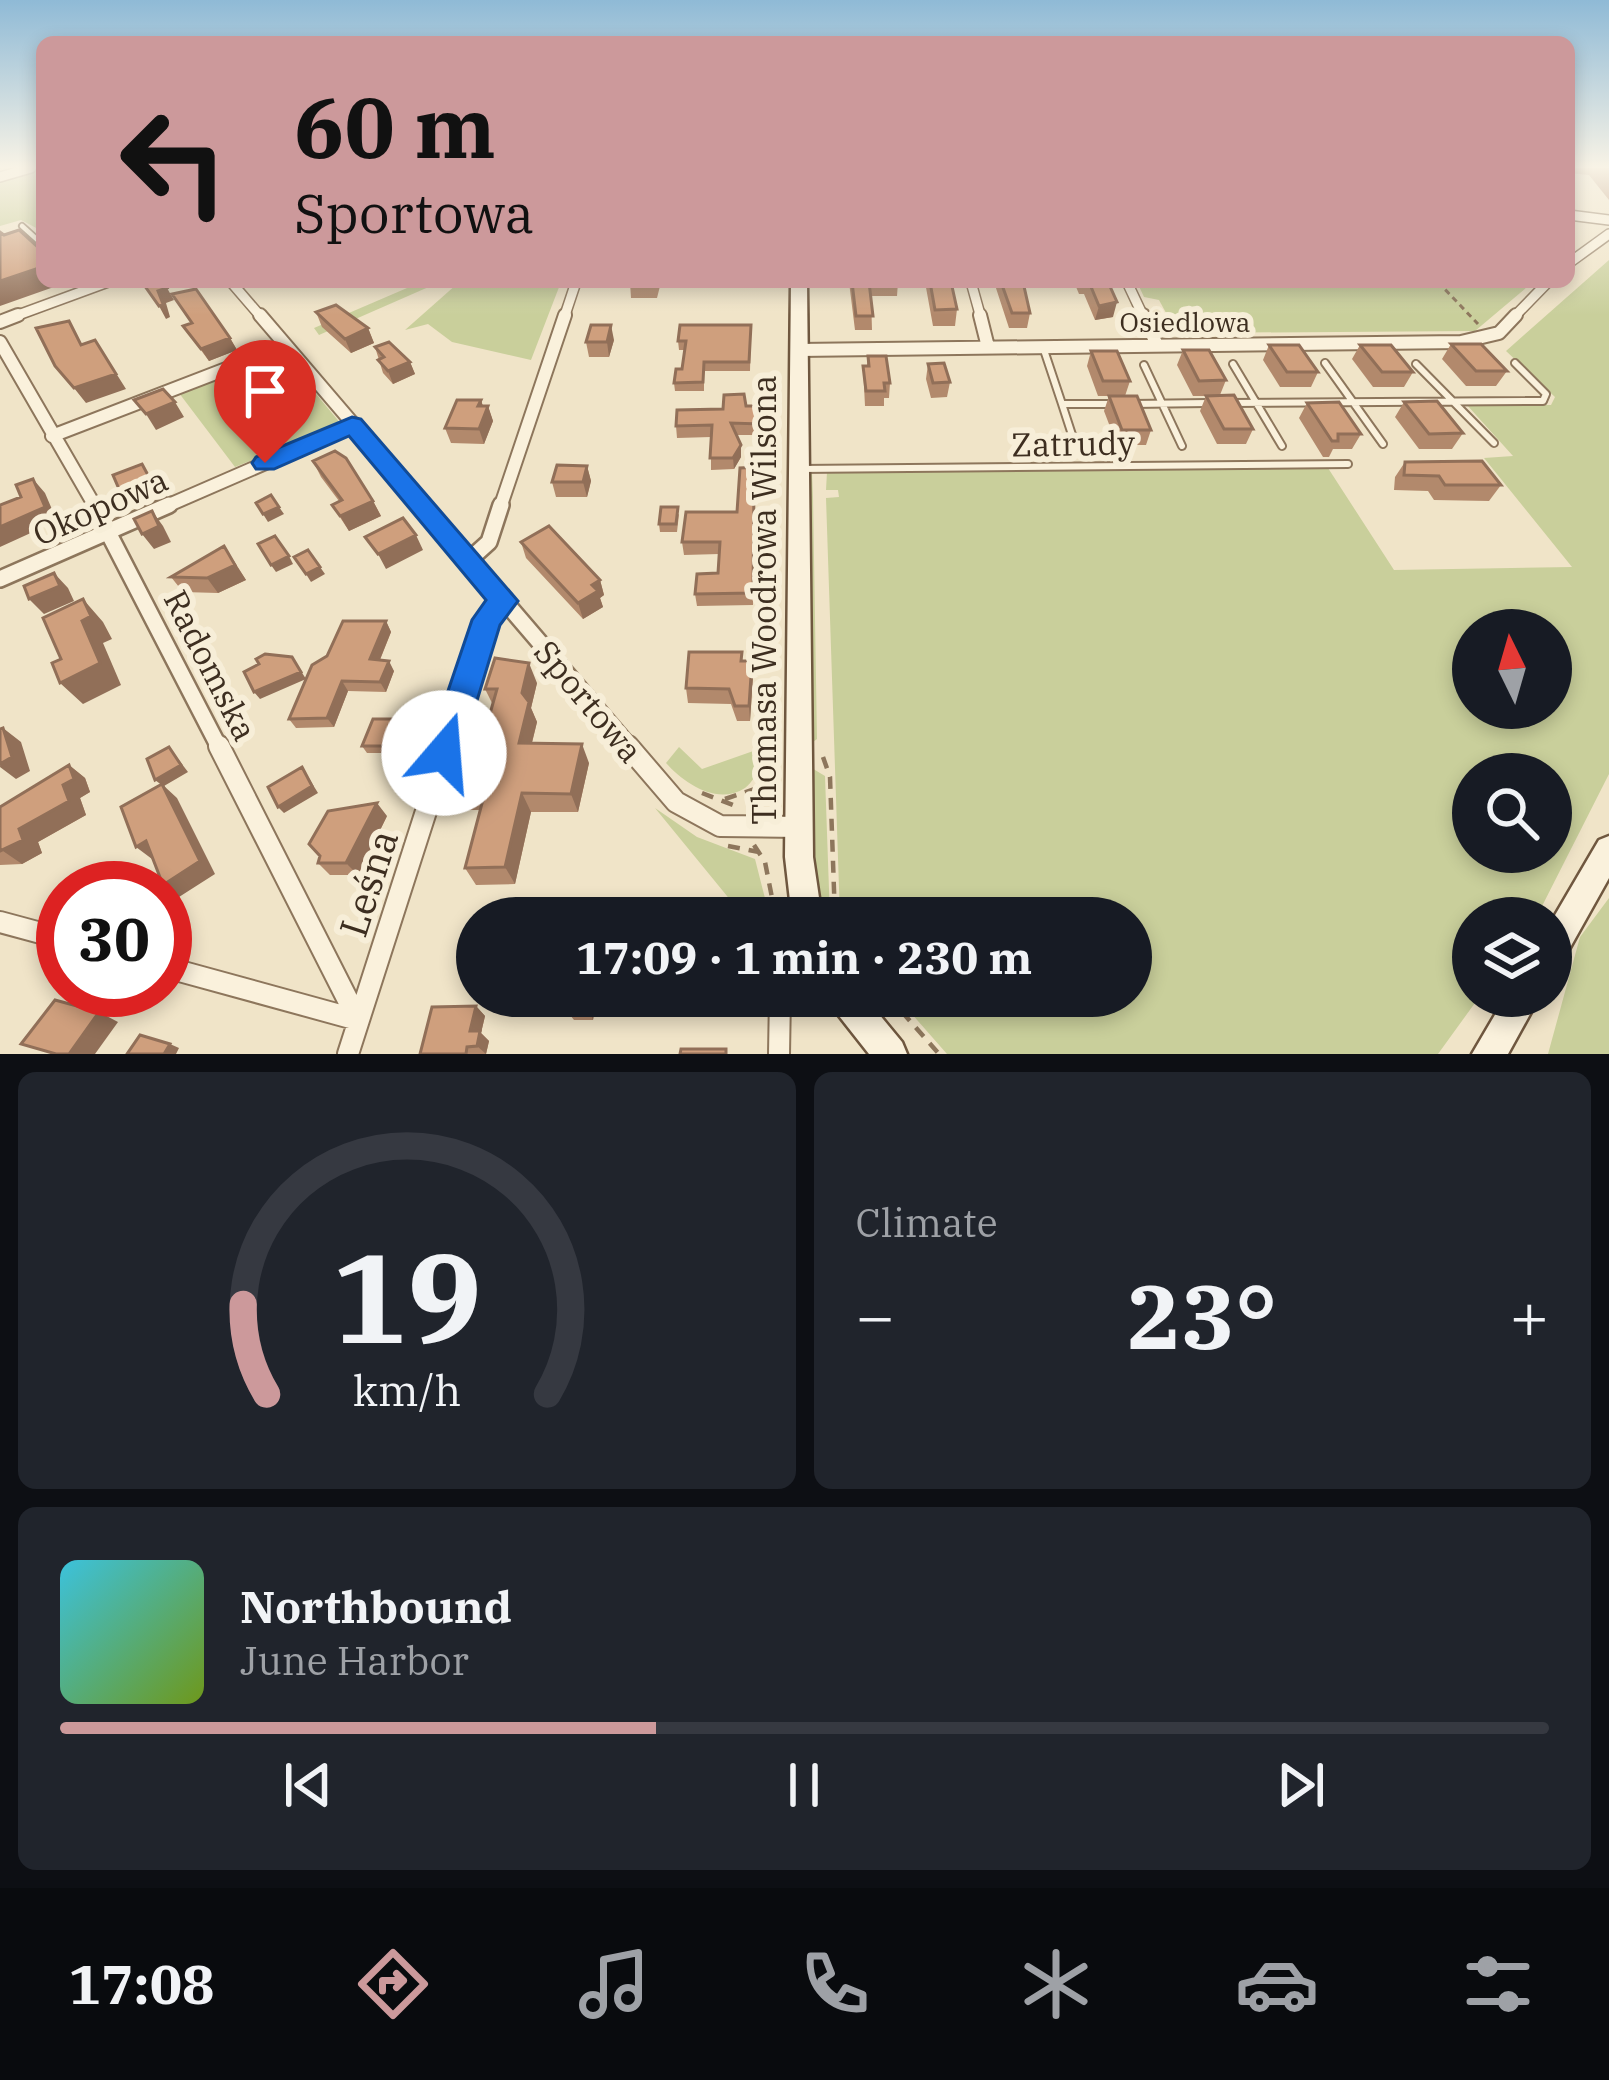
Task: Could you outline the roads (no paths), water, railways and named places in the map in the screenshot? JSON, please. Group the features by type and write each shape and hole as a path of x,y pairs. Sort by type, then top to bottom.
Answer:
{"street":[{"path":"1575,258 1609,234"},
{"path":"0,322 92,288"},
{"name":"Sportowa","path":"236,288 686,811 721,826 799,827"},
{"path":"469,561 489,542 574,288"},
{"name":"Thomasa Woodrowa Wilsona","path":"799,288 799,827 805,897"},
{"path":"972,288 988,347"},
{"path":"1130,288 1156,345"},
{"name":"Osiedlowa","path":"799,350 1476,340 1499,333 1542,288"},
{"name":"Radomska","path":"0,342 109,531 358,1020"},
{"path":"52,436 286,346"},
{"name":"Okopowa","path":"0,579 352,424"},
{"name":"Leśna","path":"348,1054 487,620 503,601"},
{"path":"1572,915 1609,850"},
{"path":"0,922 36,932"},
{"path":"192,974 358,1020"},
{"path":"779,1054 780,1017"},
{"path":"860,1017 890,1054"},
{"path":"1489,1054 1512,1017"}],"lane":[{"path":"22,226 36,239"},
{"path":"1043,346 1076,447"},
{"path":"1325,363 1383,444"},
{"path":"1062,404 1543,400 1546,394 1515,363"},
{"path":"1233,364 1282,446"},
{"path":"1416,364 1494,443"},
{"path":"1144,365 1182,446"},
{"name":"Zatrudy","path":"799,470 1348,464"}]}
